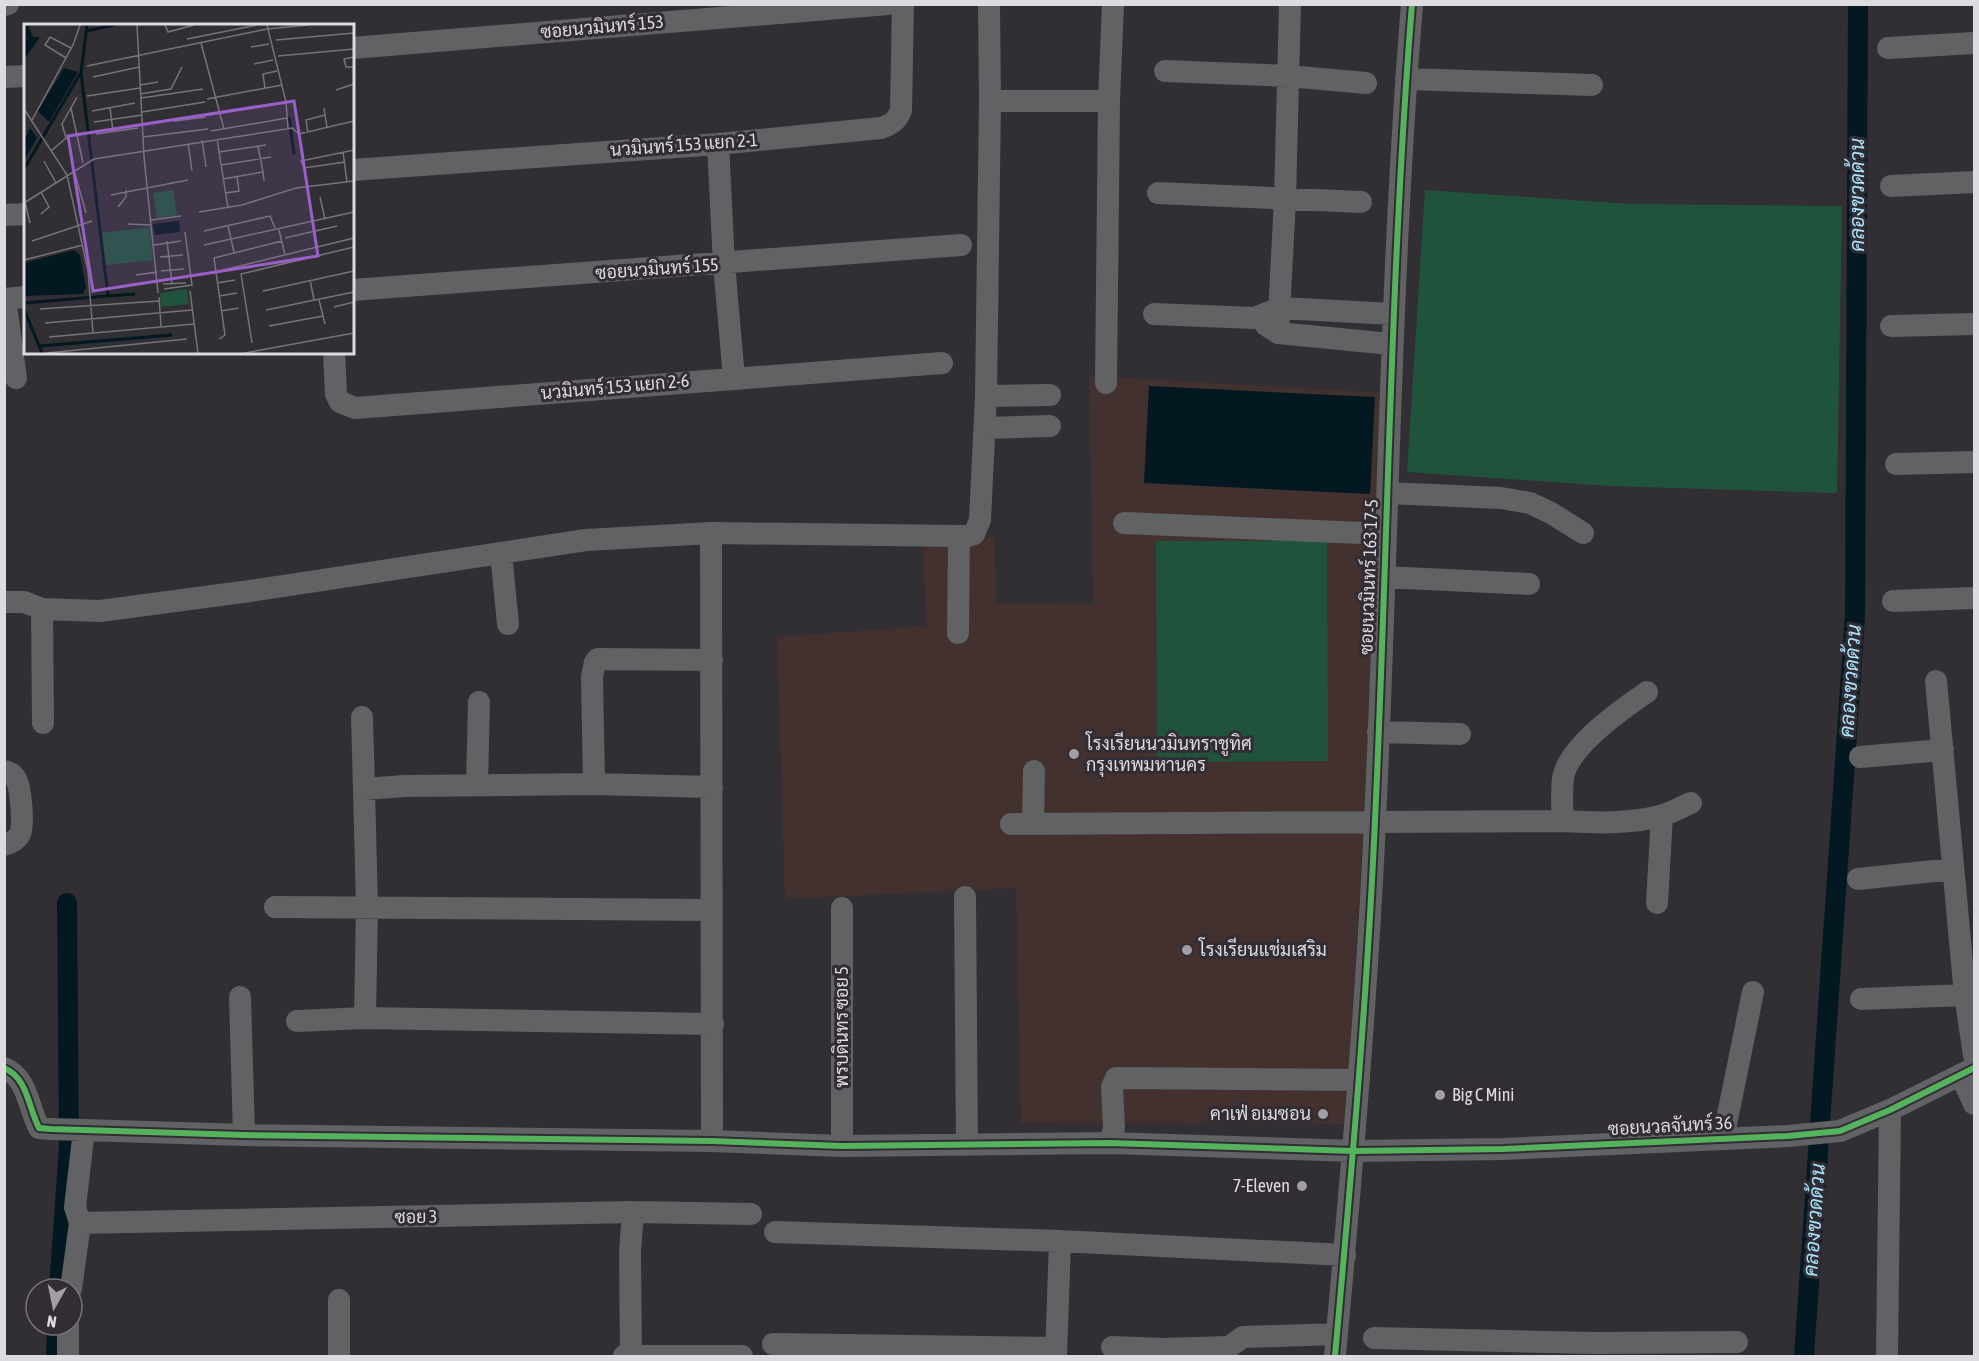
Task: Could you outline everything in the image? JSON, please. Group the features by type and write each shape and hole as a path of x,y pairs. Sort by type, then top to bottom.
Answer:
{"street":[{"name":"ซอยนวมินทร์ 153","path":"354,48 888,4"},
{"name":"นวมินทร์ 153 แยก 2-1","path":"354,170 718,144 881,128 892,124 901,110 903,4"},
{"path":"4,602 24,602 42,609 100,611 250,591 586,540 711,532 959,537 974,534 980,520 987,396 989,4"},
{"path":"1106,383 1109,101 1113,4"},
{"path":"1278,333 1285,199 1290,4"},
{"name":"ซอยนวมินทร์ 163 17-5","path":"1335,1356 1354,1151 1375,822 1388,493 1391,344 1412,4"},
{"path":"1888,48 1974,43"},
{"path":"1165,71 1288,76 1366,83"},
{"path":"4,77 24,76"},
{"path":"1406,79 1592,85"},
{"path":"990,101 1109,101"},
{"path":"718,144 724,264 734,378"},
{"path":"1891,186 1974,182"},
{"path":"1158,193 1361,202"},
{"path":"4,215 24,214"},
{"name":"ซอยนวมินทร์ 155","path":"354,290 961,246"},
{"path":"16,378 5,299 24,297"},
{"path":"1154,314 1254,318 1280,308 1393,314"},
{"path":"1254,318 1278,333 1391,344"},
{"path":"1891,326 1974,324"},
{"name":"นวมินทร์ 153 แยก 2-6","path":"334,354 336,394 340,402 355,408 942,363"},
{"path":"987,396 1050,395"},
{"path":"985,428 1050,426"},
{"path":"1896,464 1974,462"},
{"path":"1388,493 1501,498 1530,503 1583,533"},
{"path":"1124,523 1386,534"},
{"path":"711,532 712,1141"},
{"path":"958,633 959,537"},
{"path":"501,553 508,624"},
{"path":"1384,577 1529,584"},
{"path":"1893,601 1974,598"},
{"path":"42,609 43,723"},
{"path":"594,784 592,677 594,662 598,659 712,660"},
{"path":"1936,681 1965,995 1974,1055"},
{"path":"1562,821 1563,777 1569,761 1600,726 1647,692"},
{"path":"477,785 479,702"},
{"path":"362,717 367,907 365,1018"},
{"path":"1378,732 1460,734"},
{"path":"1860,758 1943,750"},
{"path":"4,771 16,778 21,822 20,833 14,841 4,845"},
{"path":"1034,771 1022,823 1562,821 1597,823 1662,815 1691,803"},
{"path":"364,789 405,786 594,784 712,787"},
{"path":"1657,903 1662,815"},
{"path":"1858,879 1953,869"},
{"path":"965,897 967,1145"},
{"path":"275,907 712,910"},
{"name":"พรบดินทร ซอย 5","path":"842,908 842,1146"},
{"path":"1723,1139 1753,992"},
{"path":"1861,999 1965,995"},
{"path":"240,997 244,1135"},
{"path":"297,1021 365,1018 713,1024"},
{"name":"ซอยนวลจันทร์ 36","path":"4,1068 13,1072 22,1082 39,1128 51,1129 244,1135 712,1141 842,1146 1110,1143 1354,1151 1503,1149 1788,1136 1840,1131 1890,1110 1968,1072"},
{"path":"1968,1072 1974,1104"},
{"path":"1110,1143 1114,1128 1112,1086 1116,1078 1359,1080"},
{"path":"1887,1356 1890,1110"},
{"path":"73,1277 80,1223 75,1207 81,1130"},
{"path":"631,1356 630,1252 633,1212"},
{"name":"ซอย 3","path":"80,1223 633,1212 751,1215"},
{"path":"775,1232 1060,1241 1345,1255"},
{"path":"773,1344 1056,1352 1060,1241"},
{"path":"339,1300 339,1356"},
{"path":"1112,1347 1162,1349 1229,1347 1243,1337 1337,1334"},
{"path":"68,1337 68,1356"},
{"path":"1374,1338 1589,1350 1737,1342"},
{"path":"624,1356 742,1356"}],"shaded area":[{"name":"โรงเรียนนวมินทราชูทิศ กรุงเทพมหานคร","path":"1089,376 1384,393 1361,872 1346,1124 1021,1123 1016,888 785,899 777,637 926,626 923,539 995,537 996,604 1093,603"}],"green space":[{"path":"1425,190 1630,204 1842,206 1837,493 1611,486 1407,472"},
{"path":"1156,541 1327,541 1328,761 1157,762"}],"water":[{"path":"1149,386 1375,397 1370,494 1144,483"}],"waterway":[{"name":"คลองขวดด้วน","path":"1804,1356 1855,616 1858,4"},
{"path":"60,1277 69,1147 67,903"},
{"path":"56,1356 57,1337"}],"cycle path":[{"path":"1335,1356 1358,1088 1372,887 1394,310 1412,4"},
{"path":"4,1068 12,1073 23,1086 39,1128 51,1129 244,1135 712,1141 842,1146 1110,1143 1354,1151 1503,1149 1788,1136 1840,1131 1890,1110 1974,1068"}],"place":[{"name":"โรงเรียนนวมินทราชูทิศ กรุงเทพมหานคร","path":"1074,754"},
{"name":"โรงเรียนแช่มเสริม","path":"1187,950"},
{"name":"Big C Mini","path":"1440,1095"},
{"name":"คาเฟ่ อเมซอน","path":"1323,1114"},
{"name":"7-Eleven","path":"1302,1186"}]}
